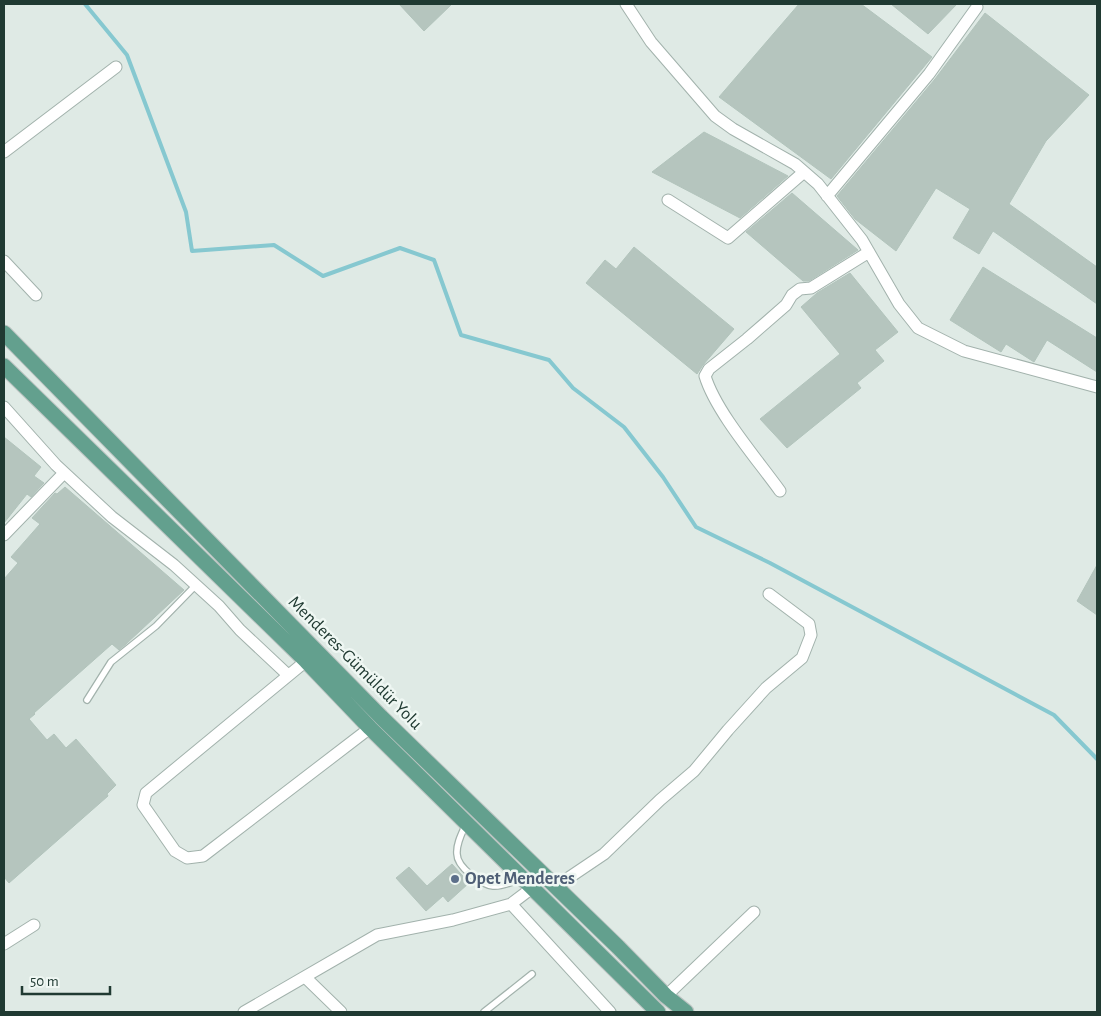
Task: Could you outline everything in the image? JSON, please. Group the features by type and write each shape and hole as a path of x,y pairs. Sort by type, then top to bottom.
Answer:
{"main road":[{"name":"Menderes-Gümüldür Yolu","path":"4,333 381,717 618,946 666,996 686,1012"},
{"name":"Menderes-Gümüldür Yolu","path":"4,366 306,661 370,728 658,1012"}],"street":[{"path":"626,4 651,42 715,116 733,129 795,164 827,196 862,240 899,304 918,328 964,351 1097,387"},
{"path":"827,196 929,74 977,7"},
{"path":"4,152 116,67"},
{"path":"668,200 728,238 804,172"},
{"path":"780,491 719,405 709,389 705,376 709,369 786,305 792,295 800,289 811,288 869,252"},
{"path":"4,261 36,295"},
{"path":"4,407 64,473 112,517 174,565 219,606 240,630 288,675"},
{"path":"4,535 64,473"},
{"path":"555,887 604,854 694,770 766,688 802,658 811,635 809,624 769,594"},
{"path":"306,661 146,792 143,805 175,850 187,858 203,856 370,728"},
{"path":"244,1012 377,935 453,920 511,904 527,883"},
{"path":"511,904 610,1012"},
{"path":"666,996 754,912"},
{"path":"4,944 34,925"},
{"path":"305,977 341,1012"}],"lane":[{"path":"87,700 111,662 156,626 196,585"},
{"path":"466,823 456,853 458,860 465,870 492,886 527,883"},
{"path":"484,1012 532,974"}],"building":[{"path":"399,4 452,4 424,31"},
{"path":"799,4 861,4 932,57 831,179 719,97"},
{"path":"891,4 957,4 928,34"},
{"path":"985,13 1089,95 1046,141 1009,204 1097,267 1097,304 993,231 979,254 953,238 970,209 936,188 896,251 855,219 837,196 935,79"},
{"path":"704,132 788,176 740,218 652,172"},
{"path":"792,193 858,250 809,281 803,281 746,232"},
{"path":"634,247 734,329 697,374 586,283 605,260 616,269"},
{"path":"983,267 1097,338 1097,372 1047,340 1034,362 1006,344 1001,352 950,320"},
{"path":"850,273 898,332 875,350 884,361 857,383 861,388 787,448 760,419 840,354 801,307 817,293"},
{"path":"4,437 41,467 34,476 44,483 31,497 27,494 4,523"},
{"path":"65,487 184,590 119,650 112,644 29,719 47,740 54,734 66,748 76,739 116,785 107,794 108,796 9,883 4,877 4,579 18,563 11,557 40,524 32,518 55,493 57,494"},
{"path":"1097,565 1097,615 1077,601"},
{"path":"452,864 469,883 448,902 443,896 426,911 396,878 409,867 427,886"}],"waterway":[{"path":"85,4 127,55 186,212 192,251 274,245 323,276 400,248 434,260 461,335 549,360 573,388 624,427 663,477 696,527 770,563 1054,715 1097,759"}],"place":[{"name":"Opet Menderes","path":"455,879"}]}
